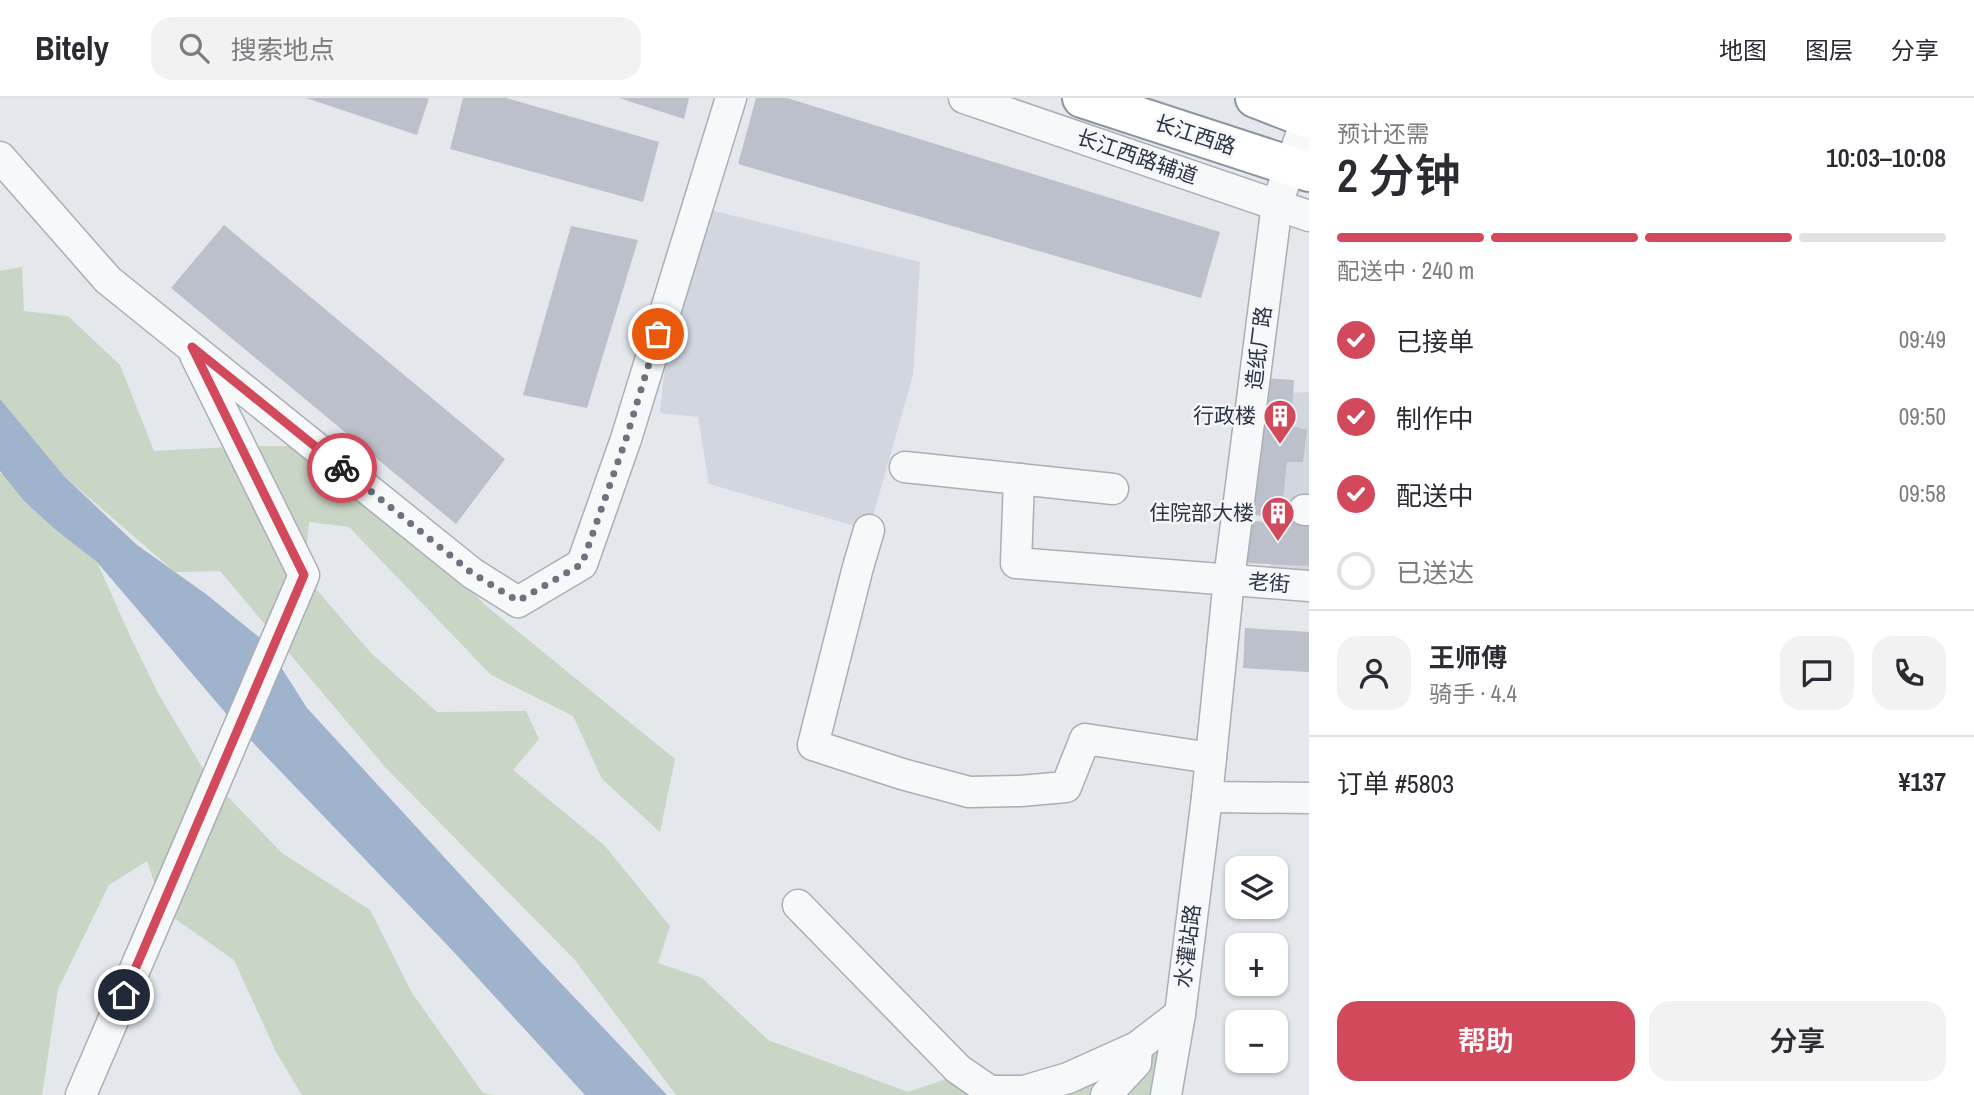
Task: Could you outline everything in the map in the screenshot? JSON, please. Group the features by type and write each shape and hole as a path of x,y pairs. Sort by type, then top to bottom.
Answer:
{"highway":[{"name":"长江西路","path":"1082,98 1300,169"},
{"path":"1255,98 1308,116"}],"street":[{"path":"0,157 108,279 472,573 518,601 582,564 626,439 731,98"},
{"name":"长江西路辅道","path":"964,98 1309,216"},
{"name":"造纸厂路","path":"1207,797 1229,579 1277,204 1300,169 1308,116"},
{"path":"81,1095 304,575 192,347"},
{"path":"905,467 1113,489"},
{"name":"老街","path":"1019,479 1016,563 1309,586"},
{"path":"869,530 813,745 969,792 1066,787 1085,738 1211,758"},
{"path":"1207,797 1309,797"},
{"name":"水灌站路","path":"1166,1095 1180,1014 1207,797"},
{"path":"799,905 958,1069 990,1091 1024,1091 1068,1079 1137,1047 1180,1014"},
{"path":"1106,1095 1136,1063 1137,1047"}],"shaded area":[{"path":"706,209 920,262 913,375 869,530 709,484 698,417 660,413 671,309"},
{"path":"1309,392 1309,599 1267,598 1287,393"}],"green space":[{"path":"22,267 24,311 68,316 120,365 154,451 291,446 360,488 490,609 675,759 660,832 602,779 573,716 491,675 349,527 309,522 304,575 371,653 437,712 526,711 539,739 513,770 605,846 670,926 658,963 702,978 768,1040 908,1092 964,1073 1068,1078 1180,1014 1166,1095 676,1095 574,959 385,767 220,571 175,572 64,476 0,401 0,271"},
{"path":"3,473 25,502 97,562 158,693 206,774 282,853 370,910 412,993 483,1093 495,1095 302,1095 276,1052 234,960 164,911 147,861 109,885 58,989 42,1095 0,1095 0,474"}],"water":[{"path":"0,399 64,476 137,545 206,594 265,642 307,708 667,1095 585,1095 452,950 235,724 97,562 25,502 0,471"}],"building":[{"path":"306,98 429,98 417,135"},
{"path":"463,98 506,98 659,142 643,202 450,149"},
{"path":"619,98 689,98 684,119"},
{"path":"756,98 787,98 1220,232 1201,298 738,164"},
{"path":"224,225 505,459 456,524 171,288"},
{"path":"571,226 638,240 587,408 523,395"},
{"name":"行政楼","path":"1262,378 1294,380 1291,426 1307,430 1303,462 1287,462 1281,516 1248,515"},
{"name":"住院部大楼","path":"1250,521 1309,523 1309,566 1246,563"},
{"path":"1245,628 1309,632 1309,672 1243,668"}],"way so far":[{"path":"342,468 472,573 518,601 582,564 626,439 658,334"}],"place":[{"name":"行政楼","path":"1280,446"},
{"name":"住院部大楼","path":"1278,543"}],"route":[{"path":"124,995 304,575 192,347 342,468"}]}
